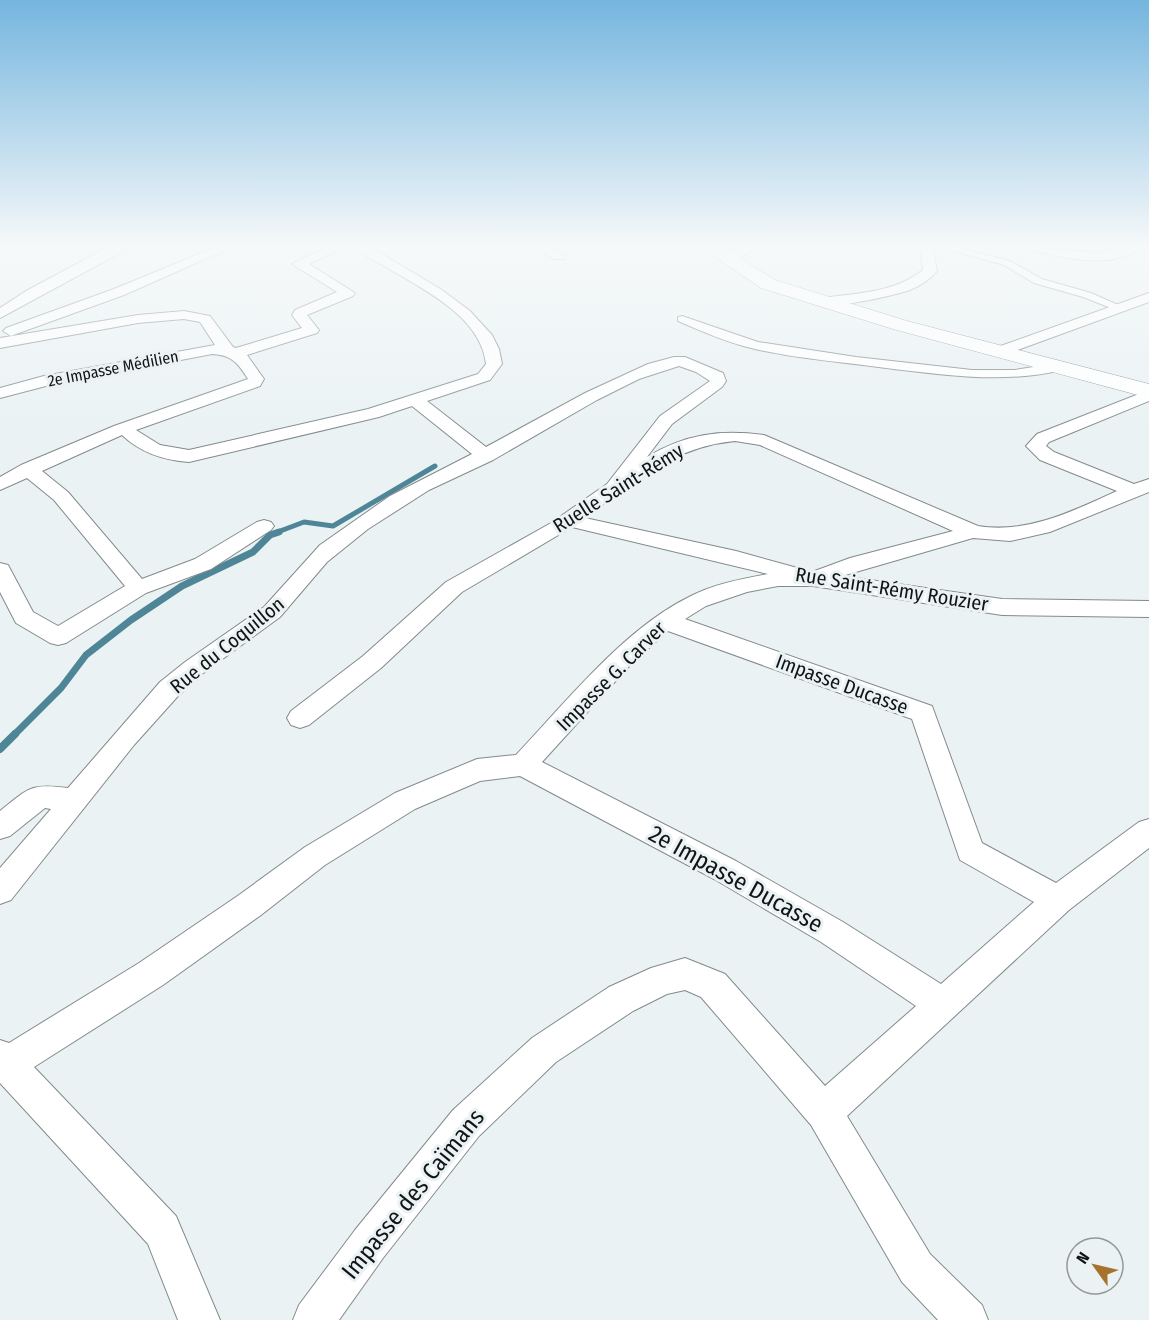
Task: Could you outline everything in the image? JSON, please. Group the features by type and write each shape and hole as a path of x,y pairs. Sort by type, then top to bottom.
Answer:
{"main road":[{"path":"845,309 1149,393"}],"street":[{"path":"0,334 71,309"},
{"name":"2e Impasse Médilien","path":"0,393 44,381 212,349 232,351 312,330 298,315 311,309"},
{"path":"125,429 141,444 154,451 175,456 189,456 373,413 484,377 494,364 493,350 479,327 455,309"},
{"path":"998,352 1118,309"},
{"path":"0,343 138,318 184,315 204,319 232,351 242,356 256,379 254,383 182,406 125,429 28,469 0,484"},
{"path":"682,319 725,336 767,348 947,372 995,374 1041,371 1058,367"},
{"name":"Rue du Coquillon","path":"0,890 73,800 170,688 239,635 272,613 293,592 306,571 323,553 396,501 486,456 628,379 674,362 691,364 717,376 718,381 666,420 615,486"},
{"path":"1141,488 1047,456 1035,446 1043,438 1149,393"},
{"path":"415,400 486,456"},
{"name":"Ruelle Saint-Rémy","path":"300,718 372,662 414,621 466,579 569,520 615,486 666,454 698,440 736,434 764,440 973,532 1011,535 1048,526 1141,488"},
{"path":"28,469 61,496 138,588"},
{"name":"Rue Saint-Rémy Rouzier","path":"569,520 736,558 813,579 1002,607 1149,609"},
{"path":"0,570 24,617 58,637 138,588 204,564 264,525"},
{"path":"813,579 858,563 973,532"},
{"name":"Impasse G. Carver","path":"523,765 624,657 665,621 698,601 743,586 777,579 813,579"},
{"name":"Impasse Ducasse","path":"665,621 923,713 970,851 1058,900"},
{"path":"199,1320 162,1230 3,1061 151,974 250,905 315,856 405,801 477,770 523,765"},
{"name":"2e Impasse Ducasse","path":"523,765 744,882 832,932 943,1005"},
{"path":"0,827 37,798 43,796 73,800"},
{"path":"824,1112 1058,900 1149,831"},
{"name":"Impasse des Caïmans","path":"314,1320 369,1244 466,1123 544,1050 621,999 663,979 685,974 713,985 824,1112 916,1268 967,1320"}],"waterway":[{"path":"275,533 304,522 333,526 435,466"},
{"path":"0,749 61,688 86,655 131,620 182,586 253,552 270,535 279,532"}]}
